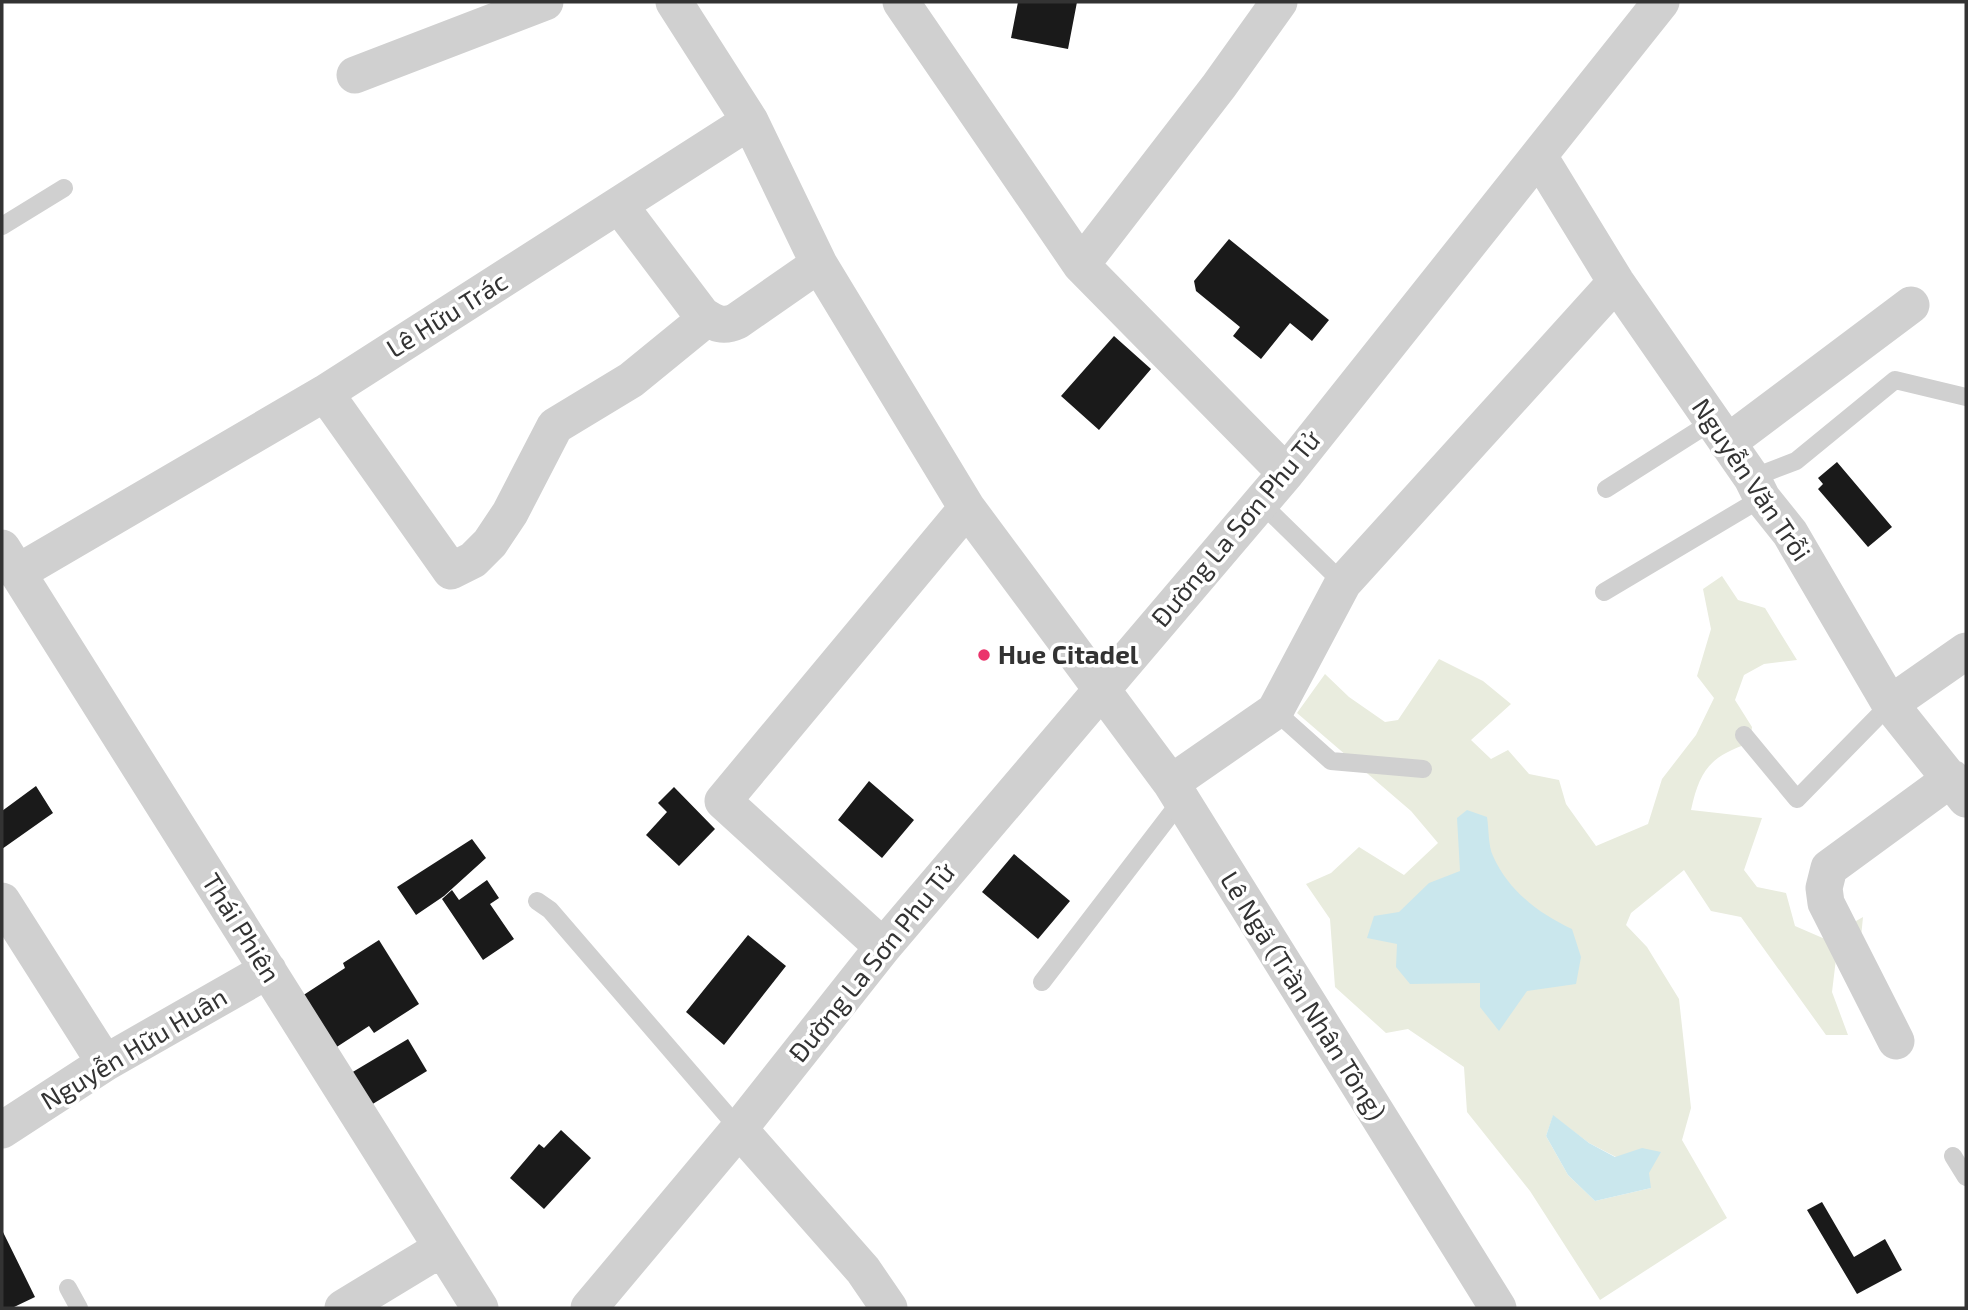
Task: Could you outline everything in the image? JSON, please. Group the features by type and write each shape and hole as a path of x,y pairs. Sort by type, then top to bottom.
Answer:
{"street":[{"path":"355,75 545,2"},
{"path":"674,2 750,121"},
{"path":"901,2 1081,265 1286,472"},
{"path":"1081,265 1219,86 1279,2"},
{"name":"Đường La Sơn Phu Tử","path":"589,1308 739,1129 883,947 1286,472 1540,158 1661,2"},
{"name":"Lê Hữu Trác","path":"9,560 325,393 750,121"},
{"name":"Lê Ngã (Trần Nhân Tông)","path":"750,121 819,264 967,508 1102,688 1175,792 1498,1308"},
{"name":"Nguyễn Văn Trỗi","path":"1540,158 1616,282 1790,533 1890,704 1959,789"},
{"path":"619,205 707,318 724,326 737,321 819,264"},
{"path":"1175,792 1275,711 1343,583 1616,282"},
{"path":"1720,432 1911,305"},
{"path":"325,393 451,571 473,559 490,543 510,513 555,426 631,380 707,318"},
{"path":"883,947 723,801 967,508"},
{"name":"Thái Phiên","path":"9,560 481,1308"},
{"path":"1890,704 1966,651"},
{"path":"1896,1041 1826,903 1825,875 1829,868 1959,789"},
{"path":"2,901 105,1063"},
{"name":"Nguyễn Hữu Huân","path":"2,1130 105,1063 268,970"},
{"path":"739,1129 863,1270 890,1308"},
{"path":"343,1308 443,1248"}],"lane":[{"path":"2,226 64,188"},
{"path":"1604,592 1796,461 1895,380 1966,397"},
{"path":"1606,489 1720,432"},
{"path":"1260,502 1343,583"},
{"path":"1744,736 1797,799 1890,704"},
{"path":"1275,711 1331,761 1423,769"},
{"path":"1042,982 1175,792"},
{"path":"537,901 550,910 739,1129"},
{"path":"1953,1156 1966,1177"},
{"path":"68,1288 79,1308"}],"shaded area":[{"path":"1722,576 1738,600 1765,608 1797,660 1764,664 1744,675 1735,700 1752,727 1750,743 1726,753 1709,766 1703,774 1691,810 1762,818 1744,870 1757,887 1786,893 1795,926 1825,939 1863,917 1861,937 1836,959 1832,992 1848,1035 1826,1035 1741,917 1711,911 1684,870 1631,913 1626,925 1647,947 1679,999 1691,1108 1682,1140 1727,1218 1600,1300 1530,1191 1467,1112 1464,1067 1408,1029 1386,1033 1335,987 1330,919 1306,884 1331,873 1359,847 1404,875 1438,843 1411,811 1297,713 1325,674 1349,697 1385,722 1398,720 1439,659 1483,681 1511,704 1471,740 1491,759 1508,750 1529,774 1559,780 1566,804 1596,846 1648,824 1662,779 1696,735 1714,698 1697,676 1711,629 1703,589","holes":["1553,1116 1589,1143 1616,1157 1651,1188 1595,1201 1568,1175 1546,1136"]}],"water":[{"path":"1467,810 1487,817 1490,847 1507,880 1536,908 1572,929 1581,957 1576,984 1527,991 1499,1031 1480,1007 1480,983 1410,984 1396,967 1397,944 1367,938 1374,916 1399,912 1429,883 1460,871 1457,818"},
{"path":"1553,1115 1589,1143 1615,1157 1642,1148 1661,1152 1649,1173 1651,1188 1595,1201 1568,1175 1546,1136"}],"building":[{"path":"1018,2 1077,2 1068,49 1011,38"},
{"path":"1229,239 1329,320 1312,341 1290,323 1261,359 1233,336 1240,327 1196,291 1194,281"},
{"path":"1114,336 1151,369 1099,430 1061,396"},
{"path":"1837,462 1892,527 1868,547 1818,489 1823,484 1818,478"},
{"path":"869,781 914,820 882,858 838,820"},
{"path":"36,786 53,813 2,849 2,811"},
{"path":"674,787 715,829 679,866 646,835 667,812 658,803"},
{"path":"472,839 486,858 444,896 416,915 397,887"},
{"path":"1014,854 1070,901 1038,939 982,892"},
{"path":"487,880 499,898 490,904 514,939 483,960 442,899 452,890 459,900"},
{"path":"748,935 786,966 724,1045 686,1012"},
{"path":"379,940 419,1004 374,1033 369,1026 329,1052 302,996 345,968 343,963"},
{"path":"408,1039 427,1071 371,1105 351,1073"},
{"path":"561,1130 591,1158 544,1209 510,1178 539,1144 544,1148"},
{"path":"1822,1202 1854,1257 1885,1239 1902,1270 1857,1294 1807,1210"},
{"path":"2,1230 35,1297 12,1308 2,1308"}],"place":[{"name":"Hue Citadel","path":"984,655"}]}
